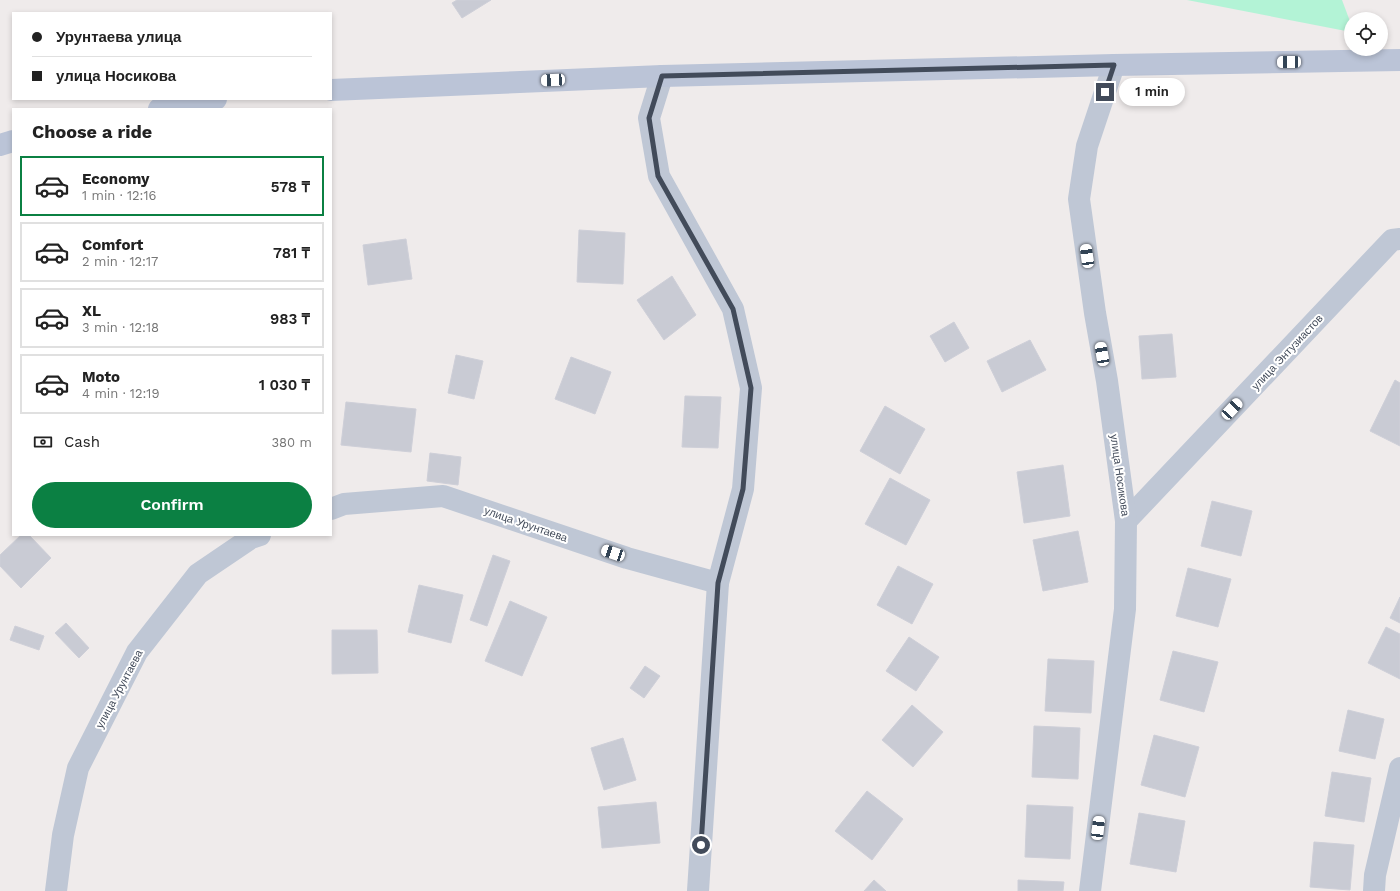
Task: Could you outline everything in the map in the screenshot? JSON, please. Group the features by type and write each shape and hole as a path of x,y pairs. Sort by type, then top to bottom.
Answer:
{"street":[{"path":"332,90 662,76 1114,65 1400,60"},
{"name":"улица Носикова","path":"1090,891 1125,609 1126,521 1107,381 1095,313 1079,199 1087,146 1114,65"},
{"path":"662,76 649,118 658,176 733,309 751,388 743,489 718,583 698,891"},
{"path":"165,108 210,100"},
{"path":"0,145 12,141"},
{"name":"улица Энтузиастов","path":"1126,521 1392,240 1400,239"},
{"name":"улица Урунтаева","path":"332,509 344,504 443,496 627,558 718,583"},
{"name":"улица Урунтаева","path":"56,891 64,835 78,768 137,652 198,574 251,538 257,536"},
{"path":"1374,891 1375,875 1400,768"}],"green space":[{"path":"1187,0 1342,0 1346,12 1344,12 1344,31"}],"building":[{"path":"457,0 491,0 462,18 452,3"},
{"path":"579,230 625,233 623,284 577,282"},
{"path":"406,239 412,279 368,285 363,245"},
{"path":"672,276 696,315 664,340 637,300"},
{"path":"954,322 969,348 945,362 930,336"},
{"path":"1172,334 1176,377 1142,379 1139,336"},
{"path":"1030,340 1046,370 1002,392 987,361"},
{"path":"456,355 483,361 474,399 448,393"},
{"path":"571,357 611,372 595,414 555,399"},
{"path":"1395,380 1400,383 1400,446 1370,431"},
{"path":"685,396 721,397 718,448 682,447"},
{"path":"346,402 416,409 411,452 341,445"},
{"path":"885,406 925,429 900,474 860,451"},
{"path":"430,453 461,457 458,485 427,481"},
{"path":"1063,465 1070,516 1024,523 1017,472"},
{"path":"890,478 930,500 906,545 865,524"},
{"path":"1212,501 1252,511 1241,556 1201,546"},
{"path":"1078,531 1088,582 1043,591 1033,540"},
{"path":"20,536 30,536 51,558 21,588 0,566 0,555"},
{"path":"493,555 510,561 487,626 470,620"},
{"path":"898,566 933,584 912,624 877,605"},
{"path":"1188,568 1231,579 1218,627 1176,616"},
{"path":"419,585 463,595 451,643 408,632"},
{"path":"1400,597 1400,623 1390,618"},
{"path":"510,601 547,617 522,676 485,661"},
{"path":"66,623 89,648 79,658 55,633"},
{"path":"15,626 44,636 39,650 10,640"},
{"path":"1386,627 1400,634 1400,679 1368,663"},
{"path":"332,630 377,630 378,673 332,674"},
{"path":"909,637 939,657 916,691 886,671"},
{"path":"1173,651 1218,662 1204,712 1160,700"},
{"path":"1048,659 1094,661 1091,713 1045,711"},
{"path":"645,666 660,676 644,698 630,688"},
{"path":"912,705 943,732 913,767 882,740"},
{"path":"1348,710 1384,719 1375,759 1339,751"},
{"path":"1034,726 1080,728 1078,779 1032,777"},
{"path":"1154,735 1199,747 1185,797 1141,785"},
{"path":"623,738 636,780 604,790 591,748"},
{"path":"1332,772 1371,778 1364,822 1325,816"},
{"path":"867,791 903,819 872,860 835,831"},
{"path":"656,802 660,843 602,848 598,807"},
{"path":"1027,805 1073,807 1070,859 1025,857"},
{"path":"1139,813 1185,821 1176,872 1130,864"},
{"path":"1314,842 1354,845 1350,890 1310,887"},
{"path":"874,880 886,891 864,891"},
{"path":"1018,880 1064,882 1063,891 1018,891"}],"route":[{"path":"701,845 718,583 743,489 751,388 733,309 658,176 649,118 662,76 1114,65 1105,92"}]}
